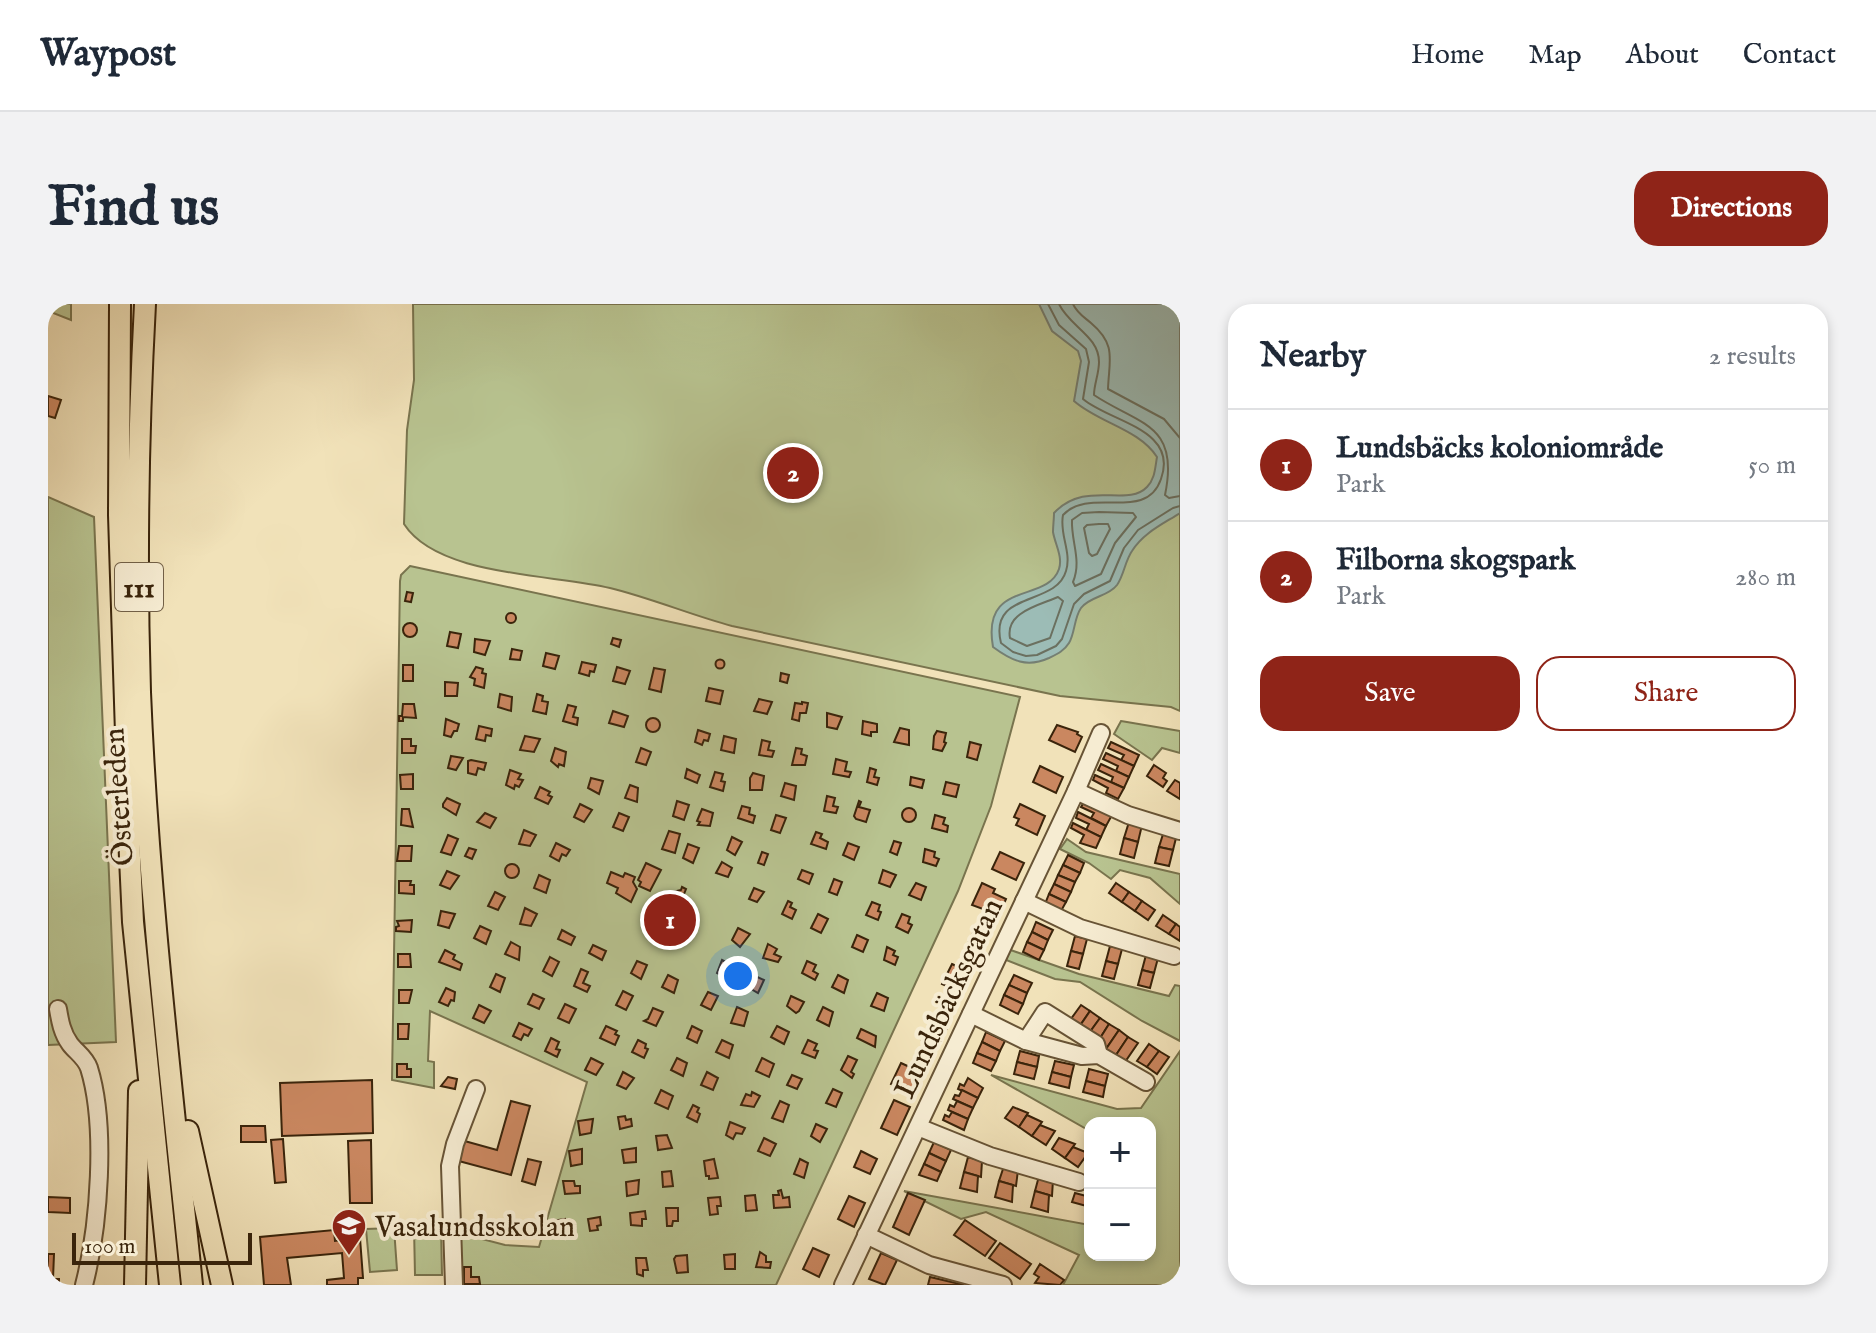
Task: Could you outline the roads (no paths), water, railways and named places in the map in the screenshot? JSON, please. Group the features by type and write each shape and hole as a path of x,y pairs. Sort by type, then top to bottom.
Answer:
{"main road":[{"name":"Österleden","path":"120,304 120,562 130,858 170,1285"},
{"name":"Österleden","path":"145,304 138,446 140,693 160,966 192,1285"},
{"path":"160,966 191,1145 222,1285"},
{"path":"135,1285 142,1007"}],"street":[{"name":"Lundsbäcksgatan","path":"843,1285 1101,733"},
{"path":"1076,791 1128,815 1180,831"},
{"path":"1024,901 1080,928 1174,956"},
{"path":"58,1009 68,1040 86,1061 94,1096 97,1218 84,1285"},
{"path":"1026,1041 1045,1012 1096,1044 1099,1055"},
{"path":"971,1014 1026,1041 1082,1056 1099,1055 1146,1082"},
{"path":"454,1285 450,1166 476,1089"},
{"path":"918,1127 990,1156 1079,1182"},
{"path":"866,1235 929,1265 1003,1285"}],"water":[{"path":"1039,304 1180,304 1180,513 1142,539 1113,589 1081,608 1065,648 1049,658 1027,663 993,647 992,626 997,611 1005,602 1052,580 1059,569 1053,532 1054,513 1066,503 1079,498 1139,493 1152,480 1157,457 1140,440 1074,401 1081,361 1078,351 1052,331"}],"place":[{"name":"Filborna skogspark","path":"793,473"},
{"name":"Lundsbäcks koloniområde","path":"670,920"},
{"name":"Vasalundsskolan","path":"349,1257"}]}
